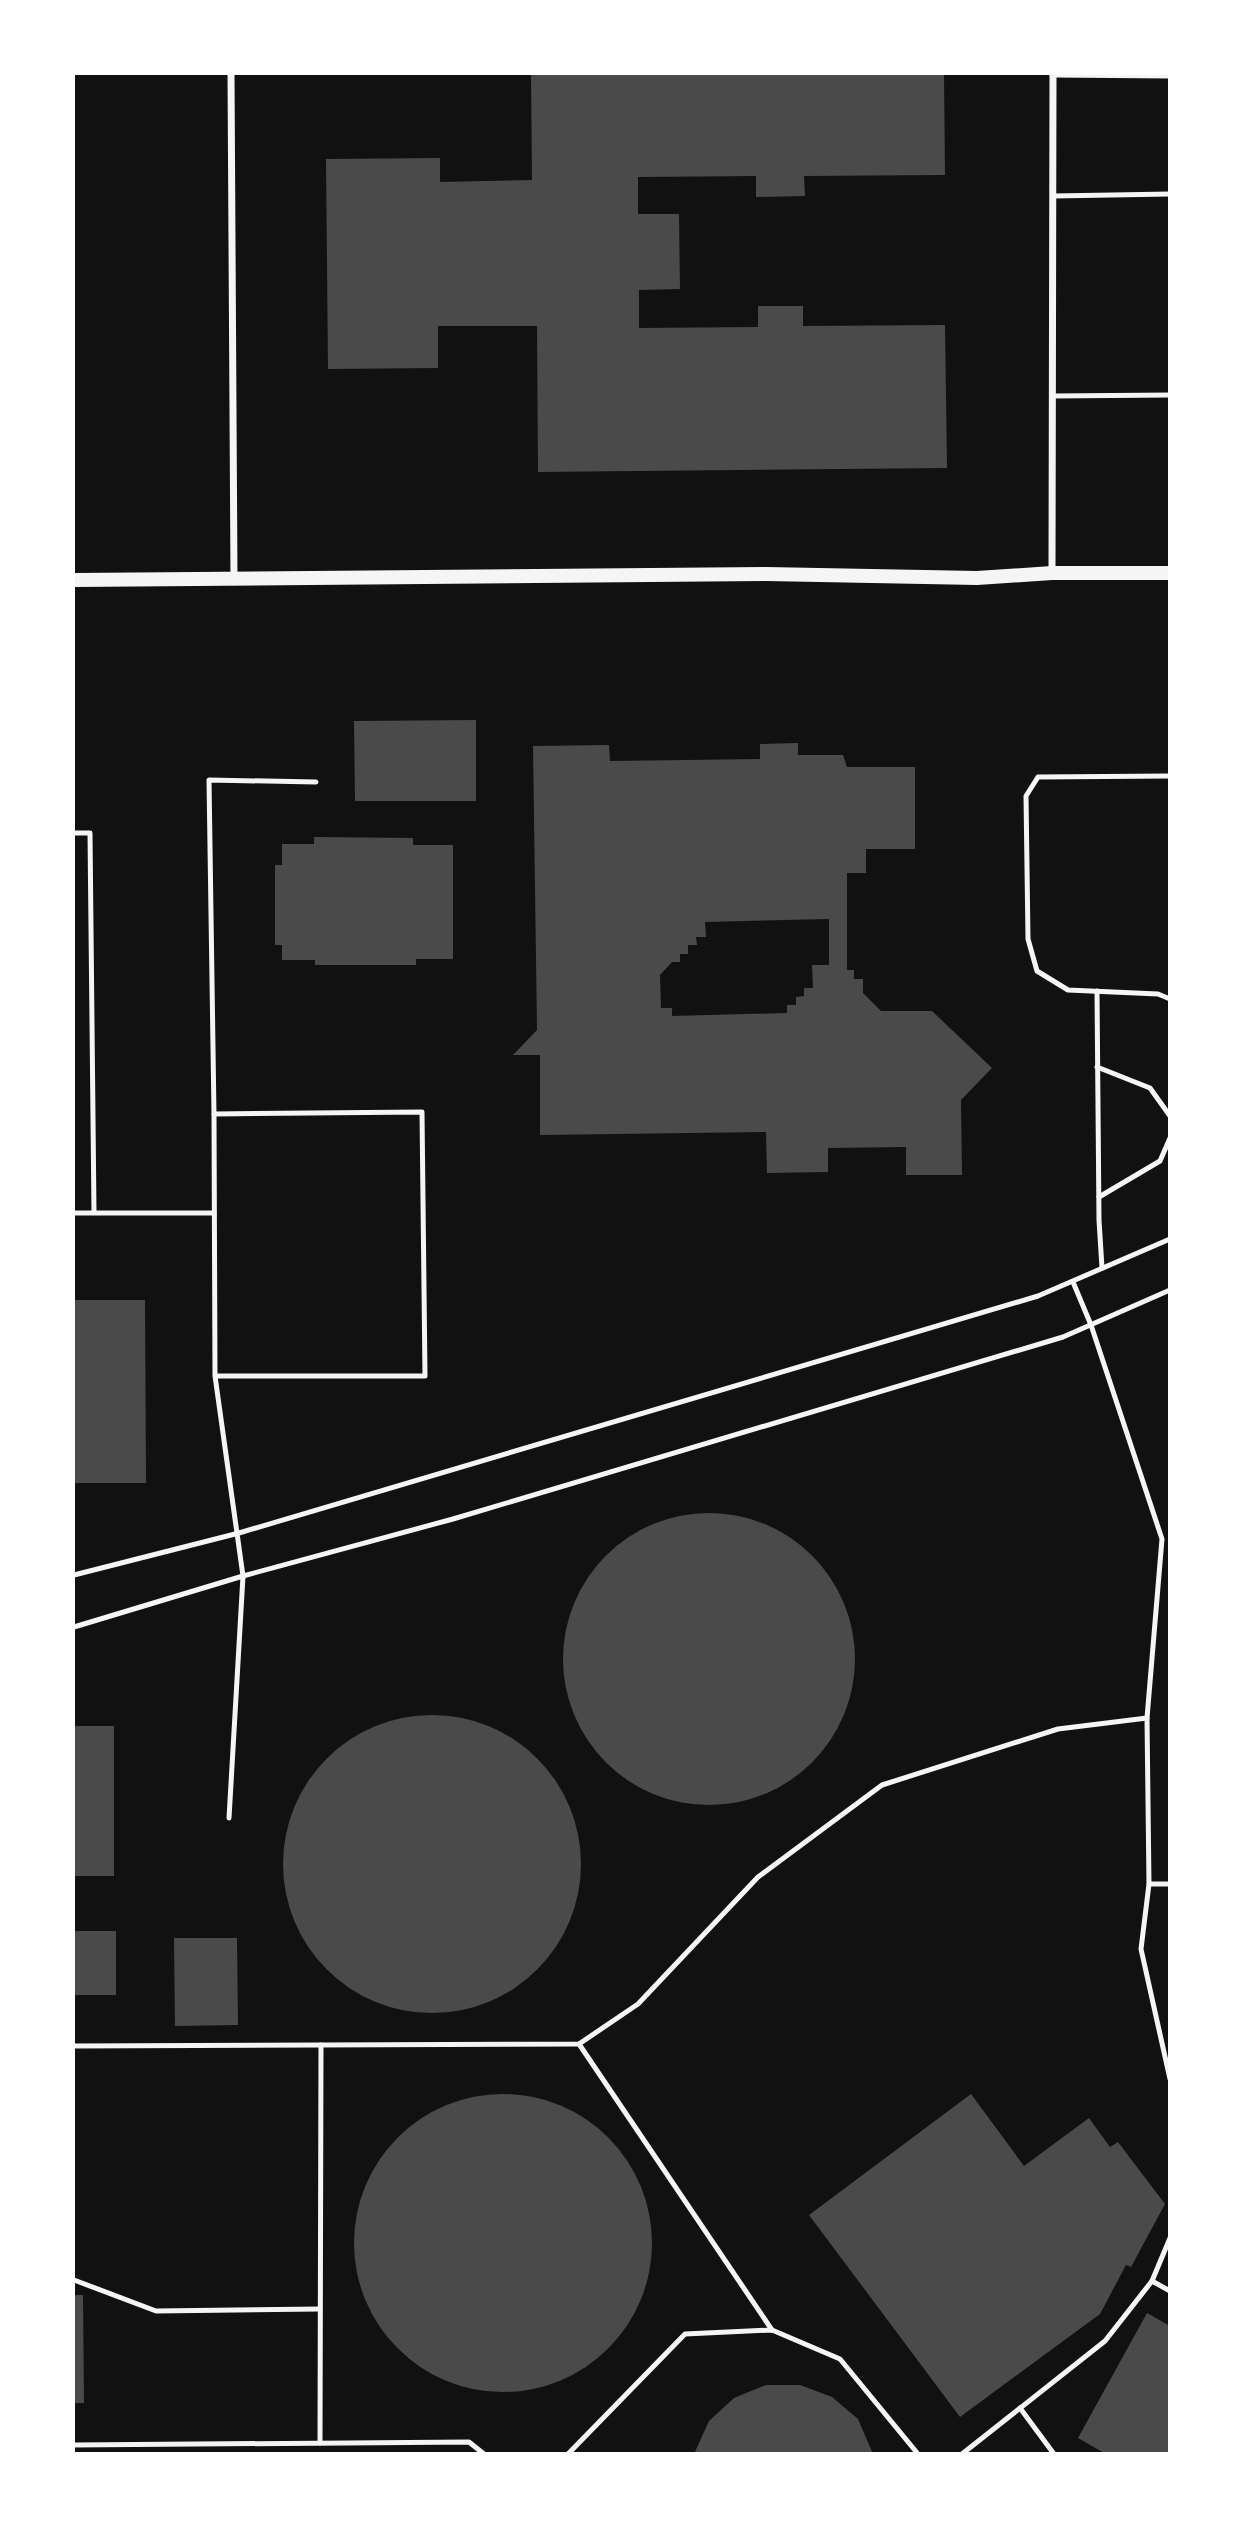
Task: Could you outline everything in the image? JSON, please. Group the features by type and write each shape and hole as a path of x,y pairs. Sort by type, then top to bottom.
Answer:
{"main road":[{"path":"74,580 766,574 977,578 1052,573 1170,573"}],"street":[{"path":"231,74 234,579"},
{"path":"1052,573 1054,74 1170,75"}],"lane":[{"path":"1053,196 1170,194"},
{"path":"1054,396 1170,395"},
{"path":"1170,776 1038,777 1026,796 1028,939 1037,971 1068,990 1158,994 1170,999"},
{"path":"229,1818 243,1576 215,1376 209,780 316,782"},
{"path":"74,833 90,833 94,1212"},
{"path":"1097,991 1098,1197 1102,1268"},
{"path":"1097,1067 1150,1088 1170,1116"},
{"path":"214,1114 422,1112 425,1362 425,1376 215,1376"},
{"path":"1098,1197 1160,1161 1170,1138"},
{"path":"74,1213 214,1213"},
{"path":"74,1575 239,1533 1038,1296 1170,1240"},
{"path":"1073,1282 1091,1325 1161,1539 1147,1718 1149,1884 1141,1950 1170,2079"},
{"path":"74,1627 243,1576 453,1519 1063,1337 1170,1290"},
{"path":"74,2046 579,2044 638,2004 758,1877 882,1785 1058,1729 1147,1718"},
{"path":"1149,1884 1170,1884"},
{"path":"579,2044 772,2330"},
{"path":"320,2443 321,2045"},
{"path":"962,2454 1105,2341 1152,2281 1170,2238"},
{"path":"74,2280 156,2311 320,2309"},
{"path":"1152,2281 1170,2291"},
{"path":"568,2454 685,2334 772,2330 840,2359 918,2454"},
{"path":"1020,2407 1054,2454"},
{"path":"74,2445 469,2442 484,2454"}],"building":[{"path":"531,74 944,74 945,175 804,176 805,196 756,197 756,176 638,177 638,214 679,214 680,289 639,290 639,328 758,327 758,306 803,306 803,326 945,325 947,468 538,472 537,326 438,326 438,368 328,369 326,159 440,158 440,182 532,180"},
{"path":"476,720 476,801 355,801 354,721"},
{"path":"798,743 798,755 843,755 847,767 915,767 915,849 866,849 866,873 847,873 847,970 854,970 854,979 863,979 863,993 881,1011 932,1011 992,1068 961,1100 962,1175 906,1175 906,1147 828,1148 828,1172 767,1173 766,1132 540,1135 540,1055 513,1055 537,1030 533,746 609,745 610,761 760,759 760,744","holes":["829,919 829,965 812,965 813,988 804,988 804,996 796,997 796,1005 787,1005 787,1013 672,1016 672,1008 661,1008 660,975 672,962 680,962 680,954 688,954 688,945 697,945 696,937 706,937 705,922"]},
{"path":"314,837 413,838 413,845 453,845 453,959 416,959 416,965 315,965 315,960 282,960 282,945 275,945 275,865 282,865 282,844 314,844"},
{"path":"74,1300 145,1300 146,1483 74,1483"},
{"path":"695,1513 723,1513 751,1519 778,1530 813,1555 831,1578 844,1603 853,1630 853,1688 844,1715 831,1740 813,1763 778,1788 751,1799 723,1805 695,1805 667,1799 640,1788 605,1763 580,1728 569,1701 563,1673 563,1645 569,1617 580,1590 605,1555 640,1530 667,1519"},
{"path":"432,1715 461,1718 489,1727 515,1740 537,1759 556,1781 569,1807 578,1835 581,1864 578,1893 569,1921 556,1947 537,1969 515,1988 489,2001 461,2010 432,2013 403,2010 375,2001 349,1988 327,1969 308,1947 295,1921 286,1893 283,1864 286,1835 295,1807 308,1781 327,1759 349,1740 375,1727 403,1718"},
{"path":"74,1726 114,1726 114,1876 74,1876"},
{"path":"74,1931 116,1931 116,1995 74,1995"},
{"path":"174,1938 237,1938 238,2025 175,2026"},
{"path":"503,2094 532,2097 560,2105 586,2119 608,2138 627,2160 641,2186 649,2214 652,2243 649,2272 641,2300 627,2326 608,2348 586,2367 560,2381 532,2389 503,2392 474,2389 446,2381 420,2367 398,2348 379,2326 365,2300 357,2272 354,2243 357,2214 365,2186 379,2160 398,2138 420,2119 446,2105 474,2097"},
{"path":"971,2094 1024,2166 1089,2118 1110,2147 1118,2142 1165,2204 1131,2267 1126,2265 1100,2314 960,2417 809,2215"},
{"path":"74,2295 83,2295 84,2403 74,2403"},
{"path":"1147,2313 1170,2326 1170,2454 1106,2454 1078,2438"},
{"path":"766,2385 800,2385 832,2397 858,2419 873,2454 694,2454 709,2421 734,2398"}]}
